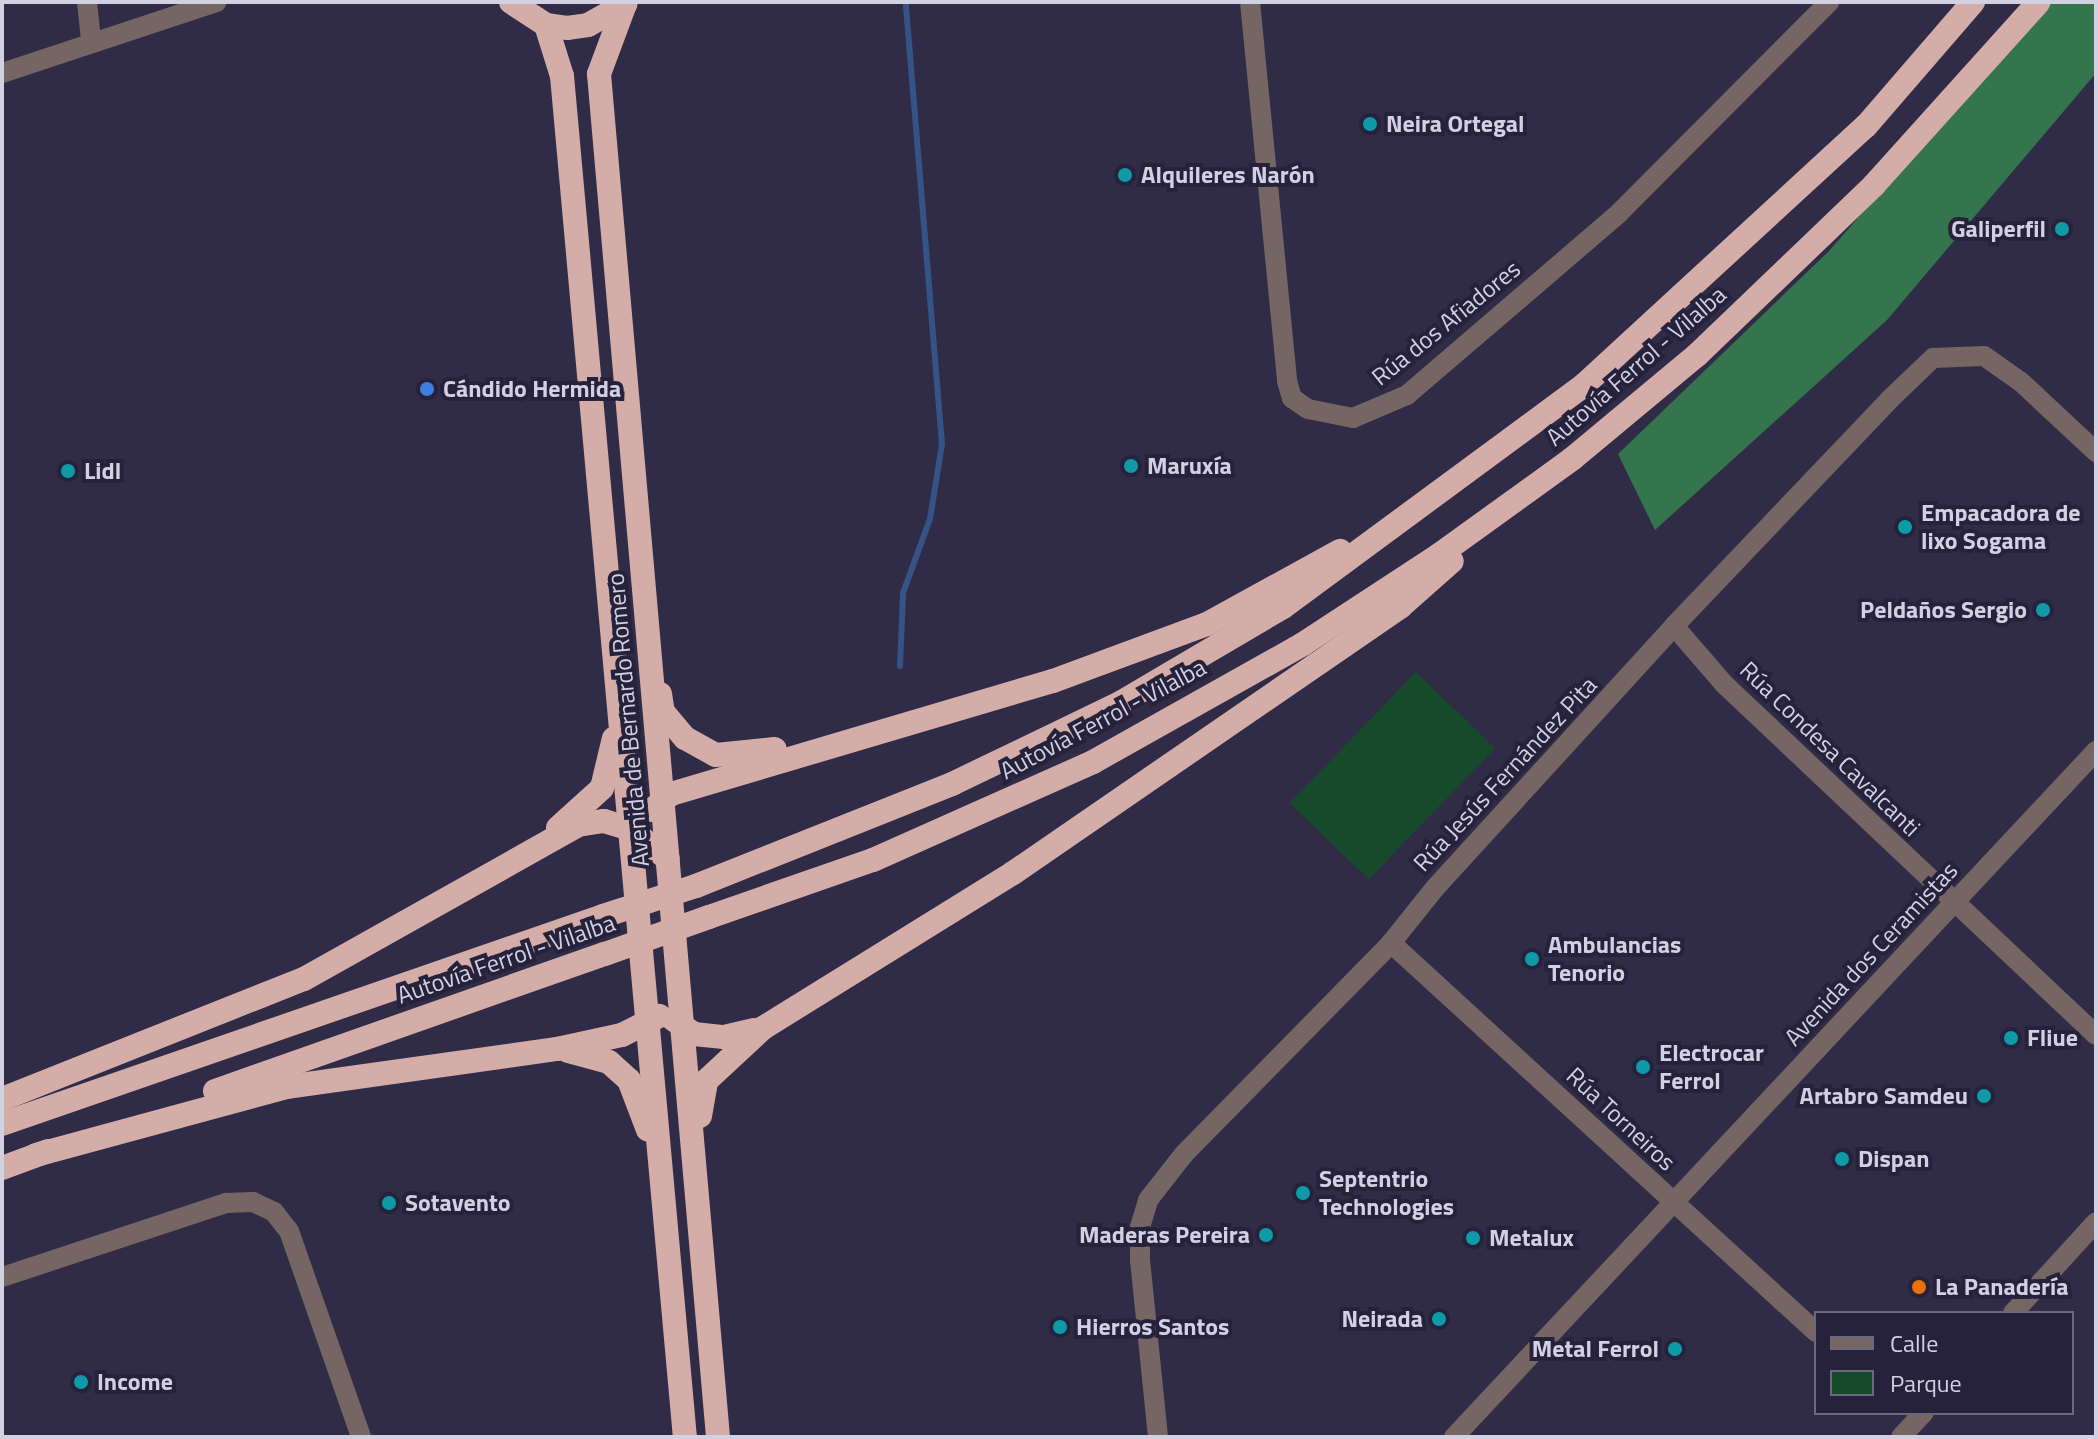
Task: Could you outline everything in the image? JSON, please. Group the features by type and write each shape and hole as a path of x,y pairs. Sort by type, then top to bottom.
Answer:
{"highway":[{"path":"511,2 546,25 588,25 626,3"},
{"name":"Autovía Ferrol - Vilalba","path":"2,1124 696,886 952,784 1120,703 1283,607 1585,384 1866,126 1973,2"},
{"name":"Autovía Ferrol - Vilalba","path":"2,1168 873,860 1093,762 1303,644 1572,459 1697,355 1874,185 2039,2"},
{"name":"Avenida de Bernardo Romero","path":"626,3 599,74 718,1437"},
{"name":"Avenida de Bernardo Romero","path":"546,25 562,76 634,843 645,993 655,1018 663,1194 685,1437"},
{"path":"697,1191 706,1081 763,1028 1013,873 1400,607 1572,459"},
{"path":"634,843 646,816 663,800 938,716 1207,624 1436,497"},
{"path":"542,843 602,788 614,752 612,627"},
{"path":"648,628 663,712 685,738 716,755 748,754 938,716"},
{"path":"2,1099 304,979 403,927 542,843 578,825 604,821 634,843 668,859"},
{"path":"36,1155 286,1087 557,1049 655,1018 680,989"},
{"path":"655,1018 683,1026 694,1034 724,1037 763,1028"},
{"path":"557,1049 609,1062 629,1080 644,1114 663,1194"}],"street":[{"path":"87,2 91,41"},
{"path":"2,73 91,41 217,2"},
{"name":"Rúa dos Afiadores","path":"1250,2 1287,381 1292,398 1308,409 1353,418 1407,395 1619,213 1829,2"},
{"name":"Rúa Jesús Fernández Pita","path":"1158,1437 1140,1261 1140,1227 1148,1200 1232,1104 1391,943 1435,888 1674,626 1933,358 1984,356 2021,382 2096,452"},
{"name":"Rúa Condesa Cavalcanti","path":"1674,626 1724,684 2096,1035"},
{"name":"Avenida dos Ceramistas","path":"1454,1437 2096,751"},
{"name":"Rúa Torneiros","path":"1391,943 1814,1330"},
{"path":"2,1277 226,1203 253,1202 274,1212 289,1231 361,1437"},
{"path":"2015,1311 2096,1222"}],"green space":[{"path":"2046,2 2096,2 2096,73 1887,320 1655,530 1618,454 1829,251"},
{"path":"1416,672 1495,748 1369,879 1290,803"}],"waterway":[{"path":"900,666 903,593 930,519 942,444 906,2"}],"place":[{"name":"Neira Ortegal","path":"1370,124"},
{"name":"Alquileres Narón","path":"1125,175"},
{"name":"Galiperfil","path":"2062,229"},
{"name":"Cándido Hermida","path":"427,389"},
{"name":"Maruxía","path":"1131,466"},
{"name":"Lidl","path":"68,471"},
{"name":"Empacadora de lixo Sogama","path":"1905,527"},
{"name":"Peldaños Sergio","path":"2043,610"},
{"name":"Ambulancias Tenorio","path":"1532,959"},
{"name":"Fliue","path":"2011,1038"},
{"name":"Electrocar Ferrol","path":"1643,1067"},
{"name":"Artabro Samdeu","path":"1984,1096"},
{"name":"Dispan","path":"1842,1159"},
{"name":"Septentrio Technologies","path":"1303,1193"},
{"name":"Sotavento","path":"389,1203"},
{"name":"Maderas Pereira","path":"1266,1235"},
{"name":"Metalux","path":"1473,1238"},
{"name":"La Panadería","path":"1919,1287"},
{"name":"Neirada","path":"1439,1319"},
{"name":"Hierros Santos","path":"1060,1327"},
{"name":"Metal Ferrol","path":"1675,1349"},
{"name":"Income","path":"81,1382"}]}
